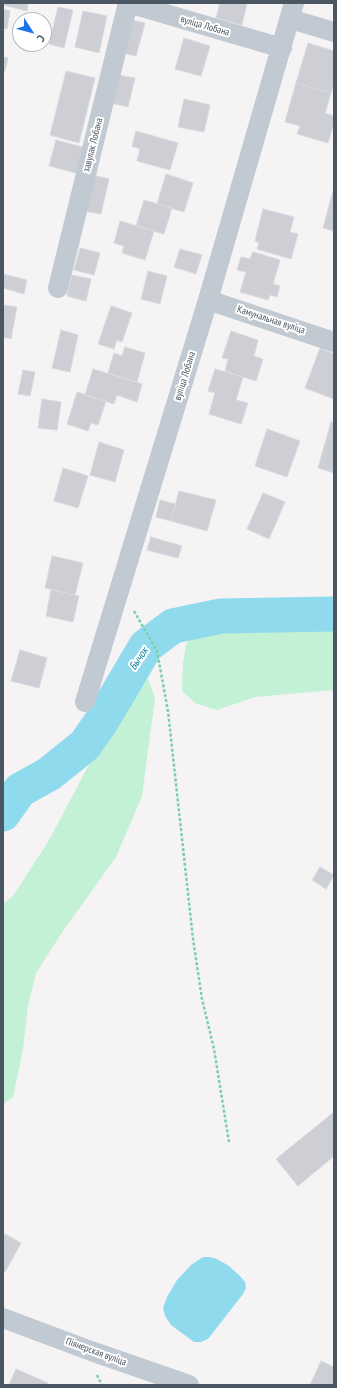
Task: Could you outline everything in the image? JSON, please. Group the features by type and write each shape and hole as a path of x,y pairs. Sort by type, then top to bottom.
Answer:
{"street":[{"name":"вуліца Лобана","path":"128,3 282,48"},
{"name":"завулак Лобана","path":"58,288 128,3"},
{"name":"вуліца Лобана","path":"85,702 208,300 292,11"},
{"path":"292,11 334,32"},
{"name":"Камунальная вуліца","path":"208,300 334,342"},
{"name":"Піянерская вуліца","path":"3,1318 91,1351 189,1385"}],"path":[{"path":"143,627 157,651 168,711 192,931 201,991 214,1049 229,1142"}],"green space":[{"path":"334,625 334,690 255,697 217,710 195,703 182,691 183,664 186,644 202,628"},
{"path":"148,679 155,698 142,796 116,857 63,931 36,973 28,1006 23,1049 13,1097 3,1104 3,904 13,896 48,842 101,742 116,707 136,680"}],"water":[{"path":"203,1257 217,1259 229,1266 245,1282 246,1288 208,1339 201,1342 194,1342 171,1325 165,1316 163,1308 167,1297 177,1280 191,1265"}],"building":[{"path":"3,3 28,3 27,11 3,5"},
{"path":"220,3 247,3 242,25 216,18"},
{"path":"58,7 73,10 64,48 52,45 52,32"},
{"path":"3,9 10,11 7,29 3,28"},
{"path":"83,11 107,16 99,53 75,47"},
{"path":"132,20 145,23 136,56 123,53"},
{"path":"184,38 210,46 201,76 175,69"},
{"path":"308,43 334,51 334,84 331,93 296,83"},
{"path":"3,57 8,58 5,71 3,71"},
{"path":"66,71 95,78 79,143 50,135"},
{"path":"117,75 135,78 128,107 110,103"},
{"path":"296,83 331,93 325,113 334,116 334,123 328,143 297,134 300,126 285,122"},
{"path":"184,99 210,105 204,132 178,127"},
{"path":"136,131 178,143 170,170 137,161 140,149 132,146"},
{"path":"56,140 86,148 80,174 49,166"},
{"path":"166,174 193,183 184,212 157,204"},
{"path":"93,175 109,179 101,214 84,211"},
{"path":"333,191 334,192 334,231 323,228"},
{"path":"144,200 172,208 164,234 136,226"},
{"path":"263,209 294,217 290,232 298,234 291,259 257,249 259,243 255,241"},
{"path":"120,221 154,231 145,260 122,253 124,246 114,243"},
{"path":"80,248 100,253 94,275 74,270"},
{"path":"180,249 202,255 196,274 174,267"},
{"path":"253,252 280,260 273,284 280,286 277,297 270,295 268,300 240,292 246,272 237,270 241,257 250,259"},
{"path":"148,271 167,276 160,304 141,299"},
{"path":"3,274 27,280 24,294 3,288"},
{"path":"72,275 91,279 86,301 67,296"},
{"path":"3,305 17,307 11,339 3,337"},
{"path":"111,306 132,313 122,342 117,340 114,349 98,344"},
{"path":"61,330 78,335 70,372 52,368"},
{"path":"231,331 258,340 254,356 263,359 256,381 225,371 228,359 222,358"},
{"path":"125,347 145,353 137,382 108,373 114,353 122,356"},
{"path":"320,348 334,354 334,399 305,388"},
{"path":"93,369 142,384 137,402 117,395 114,404 85,395"},
{"path":"215,369 243,377 236,400 248,403 241,424 209,414 215,393 208,391"},
{"path":"23,370 35,372 30,396 18,394"},
{"path":"77,392 106,401 98,425 91,423 88,431 67,424"},
{"path":"42,399 61,402 57,430 38,428"},
{"path":"331,422 334,423 334,473 318,468"},
{"path":"267,429 300,441 287,477 255,466"},
{"path":"99,442 124,450 115,482 90,475"},
{"path":"63,468 88,476 78,508 54,501"},
{"path":"179,491 216,500 207,531 171,521"},
{"path":"263,493 285,502 269,539 247,529"},
{"path":"160,500 176,504 171,521 156,517"},
{"path":"151,537 182,546 178,558 147,550"},
{"path":"52,556 83,563 75,595 45,588"},
{"path":"51,590 79,596 73,622 46,616"},
{"path":"20,650 47,658 39,688 11,681"},
{"path":"320,867 334,875 326,889 312,880"},
{"path":"334,1112 334,1156 298,1186 276,1159"},
{"path":"5,1234 21,1243 5,1272 3,1271 3,1237"},
{"path":"321,1361 334,1367 334,1385 310,1385"},
{"path":"16,1369 48,1383 48,1385 9,1385"}],"waterway":[{"name":"Бычок","path":"3,814 20,790 49,774 85,745 101,722 146,646 173,626 221,616 334,614"}]}
